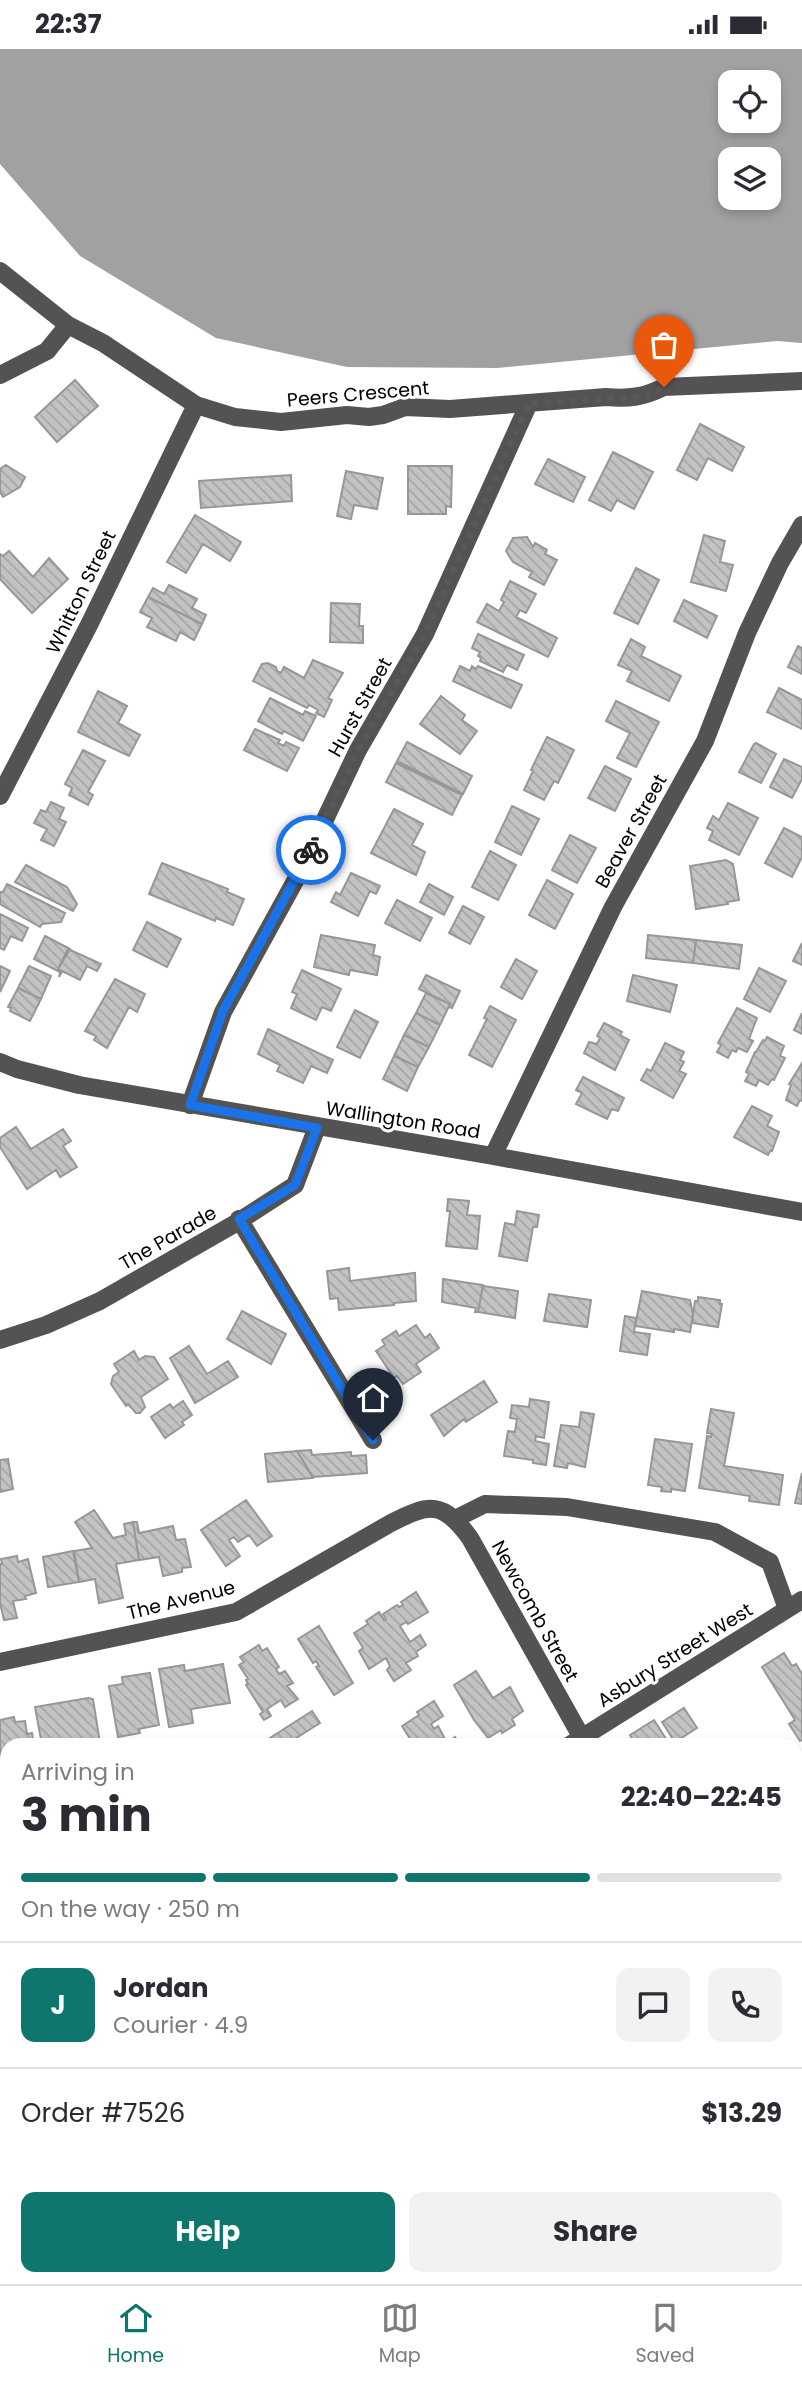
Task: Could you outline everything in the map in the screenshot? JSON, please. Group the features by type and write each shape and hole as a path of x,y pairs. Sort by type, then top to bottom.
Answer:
{"street":[{"name":"Peers Crescent","path":"0,271 68,325 103,342 196,405 235,417 281,422 347,415 369,417 405,407 450,409 645,397 664,387 802,381"},
{"path":"0,375 47,351 68,325"},
{"name":"Hurst Street","path":"190,1105 223,1011 300,872 358,750 425,634 529,403"},
{"name":"Whitton Street","path":"0,796 89,625 196,405"},
{"name":"Beaver Street","path":"493,1156 613,907 705,741 747,633 780,563 802,525"},
{"name":"Wallington Road","path":"0,1062 79,1085 802,1212"},
{"name":"The Parade","path":"0,1340 46,1325 100,1301 295,1185 317,1128"},
{"path":"239,1219 373,1440"},
{"path":"456,1519 485,1504 567,1507 715,1532 770,1562 794,1604"},
{"name":"Newcomb Street","path":"434,1507 456,1519 470,1538 579,1738"},
{"name":"The Avenue","path":"0,1662 236,1612 391,1523 414,1511 434,1507"},
{"name":"Asbury Street West","path":"587,1738 794,1604"}],"shaded area":[{"path":"0,49 802,49 802,343 777,341 497,368 347,367 216,338 80,256 0,164"}],"building":[{"path":"75,380 98,406 57,442 35,417"},
{"path":"700,424 744,447 732,471 708,458 697,480 677,470"},
{"path":"613,452 653,472 634,509 617,500 611,511 589,500"},
{"path":"548,459 585,477 573,502 535,484"},
{"path":"6,465 25,477 20,487 3,497 0,492 0,469"},
{"path":"408,466 452,466 451,507 446,506 446,514 408,514"},
{"path":"346,471 383,478 377,509 354,505 351,519 337,516"},
{"path":"291,475 292,501 201,508 199,481"},
{"path":"195,515 241,542 230,561 203,544 186,573 167,562"},
{"path":"704,535 725,541 720,562 733,565 726,591 691,582"},
{"path":"527,537 533,547 535,543 547,550 545,554 557,560 544,585 529,577 532,572 513,562 506,551 513,538"},
{"path":"9,551 33,577 49,558 68,579 32,613 0,579 0,554 3,556"},
{"path":"636,568 659,580 638,624 614,613"},
{"path":"510,581 536,594 526,613 520,610 516,617 557,638 548,657 477,622 487,604 499,611"},
{"path":"169,585 197,599 192,608 206,615 202,624 148,597 153,588 164,594"},
{"path":"148,597 202,624 194,640 180,632 176,641 147,627 152,618 140,612"},
{"path":"684,600 717,616 707,638 674,621"},
{"path":"331,603 360,604 359,626 363,626 363,643 330,642"},
{"path":"478,634 524,655 517,670 507,665 503,672 480,661 480,652 472,648"},
{"path":"631,639 645,647 641,656 681,676 669,701 627,681 632,671 618,665"},
{"path":"798,646 802,648 802,674 788,667"},
{"path":"313,660 343,673 328,698 332,700 324,717 309,705 307,708 253,681 262,664 268,663 281,673 284,667 304,678"},
{"path":"460,666 470,671 472,666 476,669 478,666 522,685 511,708 453,681"},
{"path":"779,688 802,700 802,729 767,712"},
{"path":"98,691 127,706 118,723 140,735 129,756 78,732"},
{"path":"441,696 465,715 462,720 477,731 460,754 420,724"},
{"path":"270,698 303,715 305,711 316,716 303,741 284,731 282,734 258,721"},
{"path":"616,701 659,722 636,767 617,758 630,733 606,721"},
{"path":"255,729 280,740 278,743 284,746 286,742 299,748 287,771 244,750"},
{"path":"547,737 574,750 558,783 554,781 544,800 524,790"},
{"path":"407,742 472,776 463,794 397,761"},
{"path":"756,743 776,754 761,783 739,772"},
{"path":"83,750 105,761 88,792 93,795 88,805 69,795 72,788 65,784"},
{"path":"784,759 802,767 802,779 792,798 770,787"},
{"path":"396,763 462,795 452,815 386,782"},
{"path":"605,766 631,779 615,811 588,798"},
{"path":"51,802 64,808 59,819 66,822 54,846 41,840 47,829 34,823 41,810 46,812"},
{"path":"728,803 758,818 739,855 709,840 713,831 707,828 713,816 719,820"},
{"path":"512,806 539,819 521,855 495,842"},
{"path":"394,809 423,824 412,845 425,852 416,875 371,853"},
{"path":"784,828 802,837 802,857 792,877 765,863"},
{"path":"570,835 596,848 577,883 552,870"},
{"path":"490,851 516,865 498,900 472,887"},
{"path":"726,860 733,864 739,900 696,909 690,866"},
{"path":"162,863 228,889 227,892 244,899 233,925 216,918 215,921 149,894"},
{"path":"26,865 67,887 77,904 73,911 15,882"},
{"path":"351,873 380,886 376,894 370,891 358,916 331,902 336,892 340,895"},
{"path":"547,880 573,894 555,929 529,915"},
{"path":"7,884 65,913 61,922 42,924 40,927 0,904 0,892 3,892"},
{"path":"429,884 453,897 444,915 420,902"},
{"path":"397,900 432,918 420,941 385,923"},
{"path":"463,906 484,917 470,944 449,933"},
{"path":"0,914 28,928 22,941 11,936 4,950 0,948"},
{"path":"147,922 181,939 167,967 133,950"},
{"path":"321,935 375,945 373,955 380,957 377,975 350,970 349,975 314,967"},
{"path":"648,935 696,940 693,963 646,958"},
{"path":"45,936 70,949 58,969 62,972 59,977 60,972 34,959"},
{"path":"696,940 742,945 739,969 693,963"},
{"path":"802,943 802,965 793,961"},
{"path":"68,949 101,964 97,971 87,966 80,980 58,969"},
{"path":"516,959 537,971 522,999 501,987"},
{"path":"0,966 10,971 0,992"},
{"path":"29,966 51,976 41,999 18,988"},
{"path":"759,968 786,981 770,1012 744,999"},
{"path":"302,970 341,989 331,1011 322,1007 316,1020 291,1008 297,994 292,992"},
{"path":"426,975 460,991 452,1008 449,1007 450,1004 419,989"},
{"path":"633,975 677,985 670,1012 627,1001"},
{"path":"115,979 145,994 137,1012 129,1007 107,1048 94,1040 96,1036 85,1031"},
{"path":"18,988 41,999 30,1021 10,1011 11,1008 8,1007"},
{"path":"426,993 450,1004 440,1025 416,1013"},
{"path":"490,1006 516,1020 492,1067 469,1055 487,1019 484,1018"},
{"path":"737,1008 757,1018 749,1039 753,1041 747,1052 738,1048 736,1052 732,1050 728,1058 717,1052 721,1045 718,1043"},
{"path":"355,1010 378,1022 360,1058 337,1047"},
{"path":"416,1013 440,1025 429,1047 404,1035"},
{"path":"802,1013 802,1034 794,1030"},
{"path":"604,1023 622,1032 620,1035 629,1040 615,1070 584,1053 589,1042 597,1044 600,1038 597,1036"},
{"path":"268,1029 333,1060 327,1073 311,1066 303,1083 277,1071 280,1065 258,1054"},
{"path":"404,1035 429,1047 418,1067 394,1056"},
{"path":"767,1037 784,1046 780,1056 785,1058 774,1080 768,1085 759,1080 756,1086 745,1081 749,1074 746,1072 755,1052"},
{"path":"665,1043 684,1052 680,1060 684,1062 679,1071 686,1074 673,1098 641,1080 647,1069 651,1071"},
{"path":"394,1056 418,1067 407,1091 383,1079"},
{"path":"802,1063 802,1101 800,1100 797,1106 786,1100 791,1085 789,1084"},
{"path":"583,1077 624,1098 618,1111 612,1109 607,1119 576,1104 582,1093 576,1090"},
{"path":"752,1106 772,1116 767,1126 779,1132 768,1155 734,1137"},
{"path":"16,1127 31,1149 63,1129 71,1141 63,1146 77,1167 60,1177 56,1170 27,1189 0,1147 0,1138"},
{"path":"448,1199 469,1201 467,1215 480,1216 477,1249 446,1246 450,1211 447,1211"},
{"path":"517,1211 539,1215 537,1227 533,1227 527,1261 499,1256 505,1223 515,1225"},
{"path":"349,1268 350,1281 415,1273 416,1301 339,1310 338,1298 330,1299 327,1271"},
{"path":"443,1279 483,1285 478,1312 475,1312 476,1308 442,1302"},
{"path":"483,1286 518,1291 515,1318 478,1312"},
{"path":"642,1291 690,1300 693,1314 690,1332 635,1326"},
{"path":"549,1294 591,1300 587,1327 544,1321"},
{"path":"698,1297 720,1300 722,1304 718,1327 692,1323"},
{"path":"242,1311 286,1334 271,1364 227,1339"},
{"path":"625,1316 636,1318 634,1332 650,1334 647,1355 620,1351"},
{"path":"416,1325 425,1338 430,1334 439,1348 416,1364 421,1372 403,1384 397,1376 394,1378 376,1351 385,1345 382,1340 396,1331 399,1336"},
{"path":"189,1346 207,1374 228,1361 238,1377 195,1403 170,1358"},
{"path":"134,1351 139,1360 145,1356 154,1357 168,1379 141,1397 145,1407 140,1413 136,1413 128,1404 126,1406 111,1384 113,1376 119,1372 114,1364"},
{"path":"484,1381 497,1402 466,1422 464,1419 444,1436 431,1415"},
{"path":"530,1399 549,1402 544,1438 536,1436 535,1441 549,1444 546,1465 533,1463 533,1460 504,1456 508,1431 515,1432 517,1419 510,1418 512,1405 529,1407"},
{"path":"183,1401 192,1415 182,1422 184,1425 165,1438 151,1417 170,1404 173,1408"},
{"path":"711,1409 734,1413 724,1466 783,1475 779,1505 749,1501 750,1496 699,1488 707,1436 711,1437 712,1434 707,1433"},
{"path":"581,1412 594,1414 585,1467 568,1463 567,1468 554,1466 561,1425 579,1427"},
{"path":"655,1439 692,1444 685,1491 661,1491 662,1487 648,1485"},
{"path":"311,1450 312,1455 351,1452 351,1456 366,1455 367,1473 313,1477 297,1451"},
{"path":"297,1451 313,1478 268,1482 265,1454"},
{"path":"8,1459 13,1489 0,1492 0,1460"},
{"path":"802,1473 802,1504 795,1503"},
{"path":"246,1500 272,1536 257,1546 249,1535 238,1542 234,1537 229,1540 240,1556 226,1566 201,1530"},
{"path":"94,1510 113,1538 126,1535 124,1524 133,1522 139,1560 116,1564 123,1598 99,1603 95,1579 79,1582 74,1551 92,1548 75,1522"},
{"path":"133,1522 137,1522 139,1533 173,1526 176,1540 185,1539 191,1567 163,1576 159,1557 139,1560"},
{"path":"73,1551 79,1582 48,1587 43,1557"},
{"path":"17,1556 18,1562 28,1559 36,1593 25,1596 26,1599 13,1601 17,1618 4,1620 0,1603 1,1559"},
{"path":"416,1592 428,1612 400,1626 410,1642 420,1635 426,1645 416,1652 418,1656 406,1663 411,1670 394,1681 387,1670 390,1666 386,1658 369,1669 359,1651 363,1648 354,1633 368,1624 366,1621 379,1612 384,1620 386,1619 383,1614 397,1605 403,1605 401,1602"},
{"path":"319,1626 353,1683 334,1695 316,1667 319,1666 316,1661 313,1663 298,1639"},
{"path":"259,1645 262,1651 267,1648 279,1667 276,1669 279,1674 285,1671 293,1683 287,1686 298,1699 285,1707 281,1700 267,1709 271,1716 264,1720 260,1714 263,1712 246,1685 248,1679 239,1665 244,1662 240,1657"},
{"path":"784,1653 792,1666 796,1664 802,1674 802,1738 798,1738 789,1724 795,1720 762,1667"},
{"path":"223,1664 230,1703 191,1709 193,1723 169,1727 159,1669 184,1665 185,1671"},
{"path":"476,1671 493,1698 510,1687 523,1711 512,1719 515,1725 488,1738 454,1685"},
{"path":"150,1673 159,1725 139,1729 140,1733 118,1737 109,1686 123,1684 122,1677"},
{"path":"93,1699 99,1738 41,1738 35,1707"},
{"path":"434,1701 443,1716 431,1724 434,1729 438,1726 444,1737 410,1738 402,1726 419,1715 417,1712"},
{"path":"684,1708 697,1728 681,1738 672,1738 662,1722"},
{"path":"312,1711 320,1723 296,1738 270,1738"},
{"path":"14,1717 15,1722 25,1721 27,1734 32,1733 33,1738 0,1738 0,1720"},
{"path":"654,1720 666,1738 632,1738 630,1735"}],"way so far":[{"path":"311,850 358,750 425,634 529,403 645,397 664,387"}],"route":[{"path":"311,850 223,1011 190,1105 317,1128 295,1185 239,1219 373,1440"}]}
